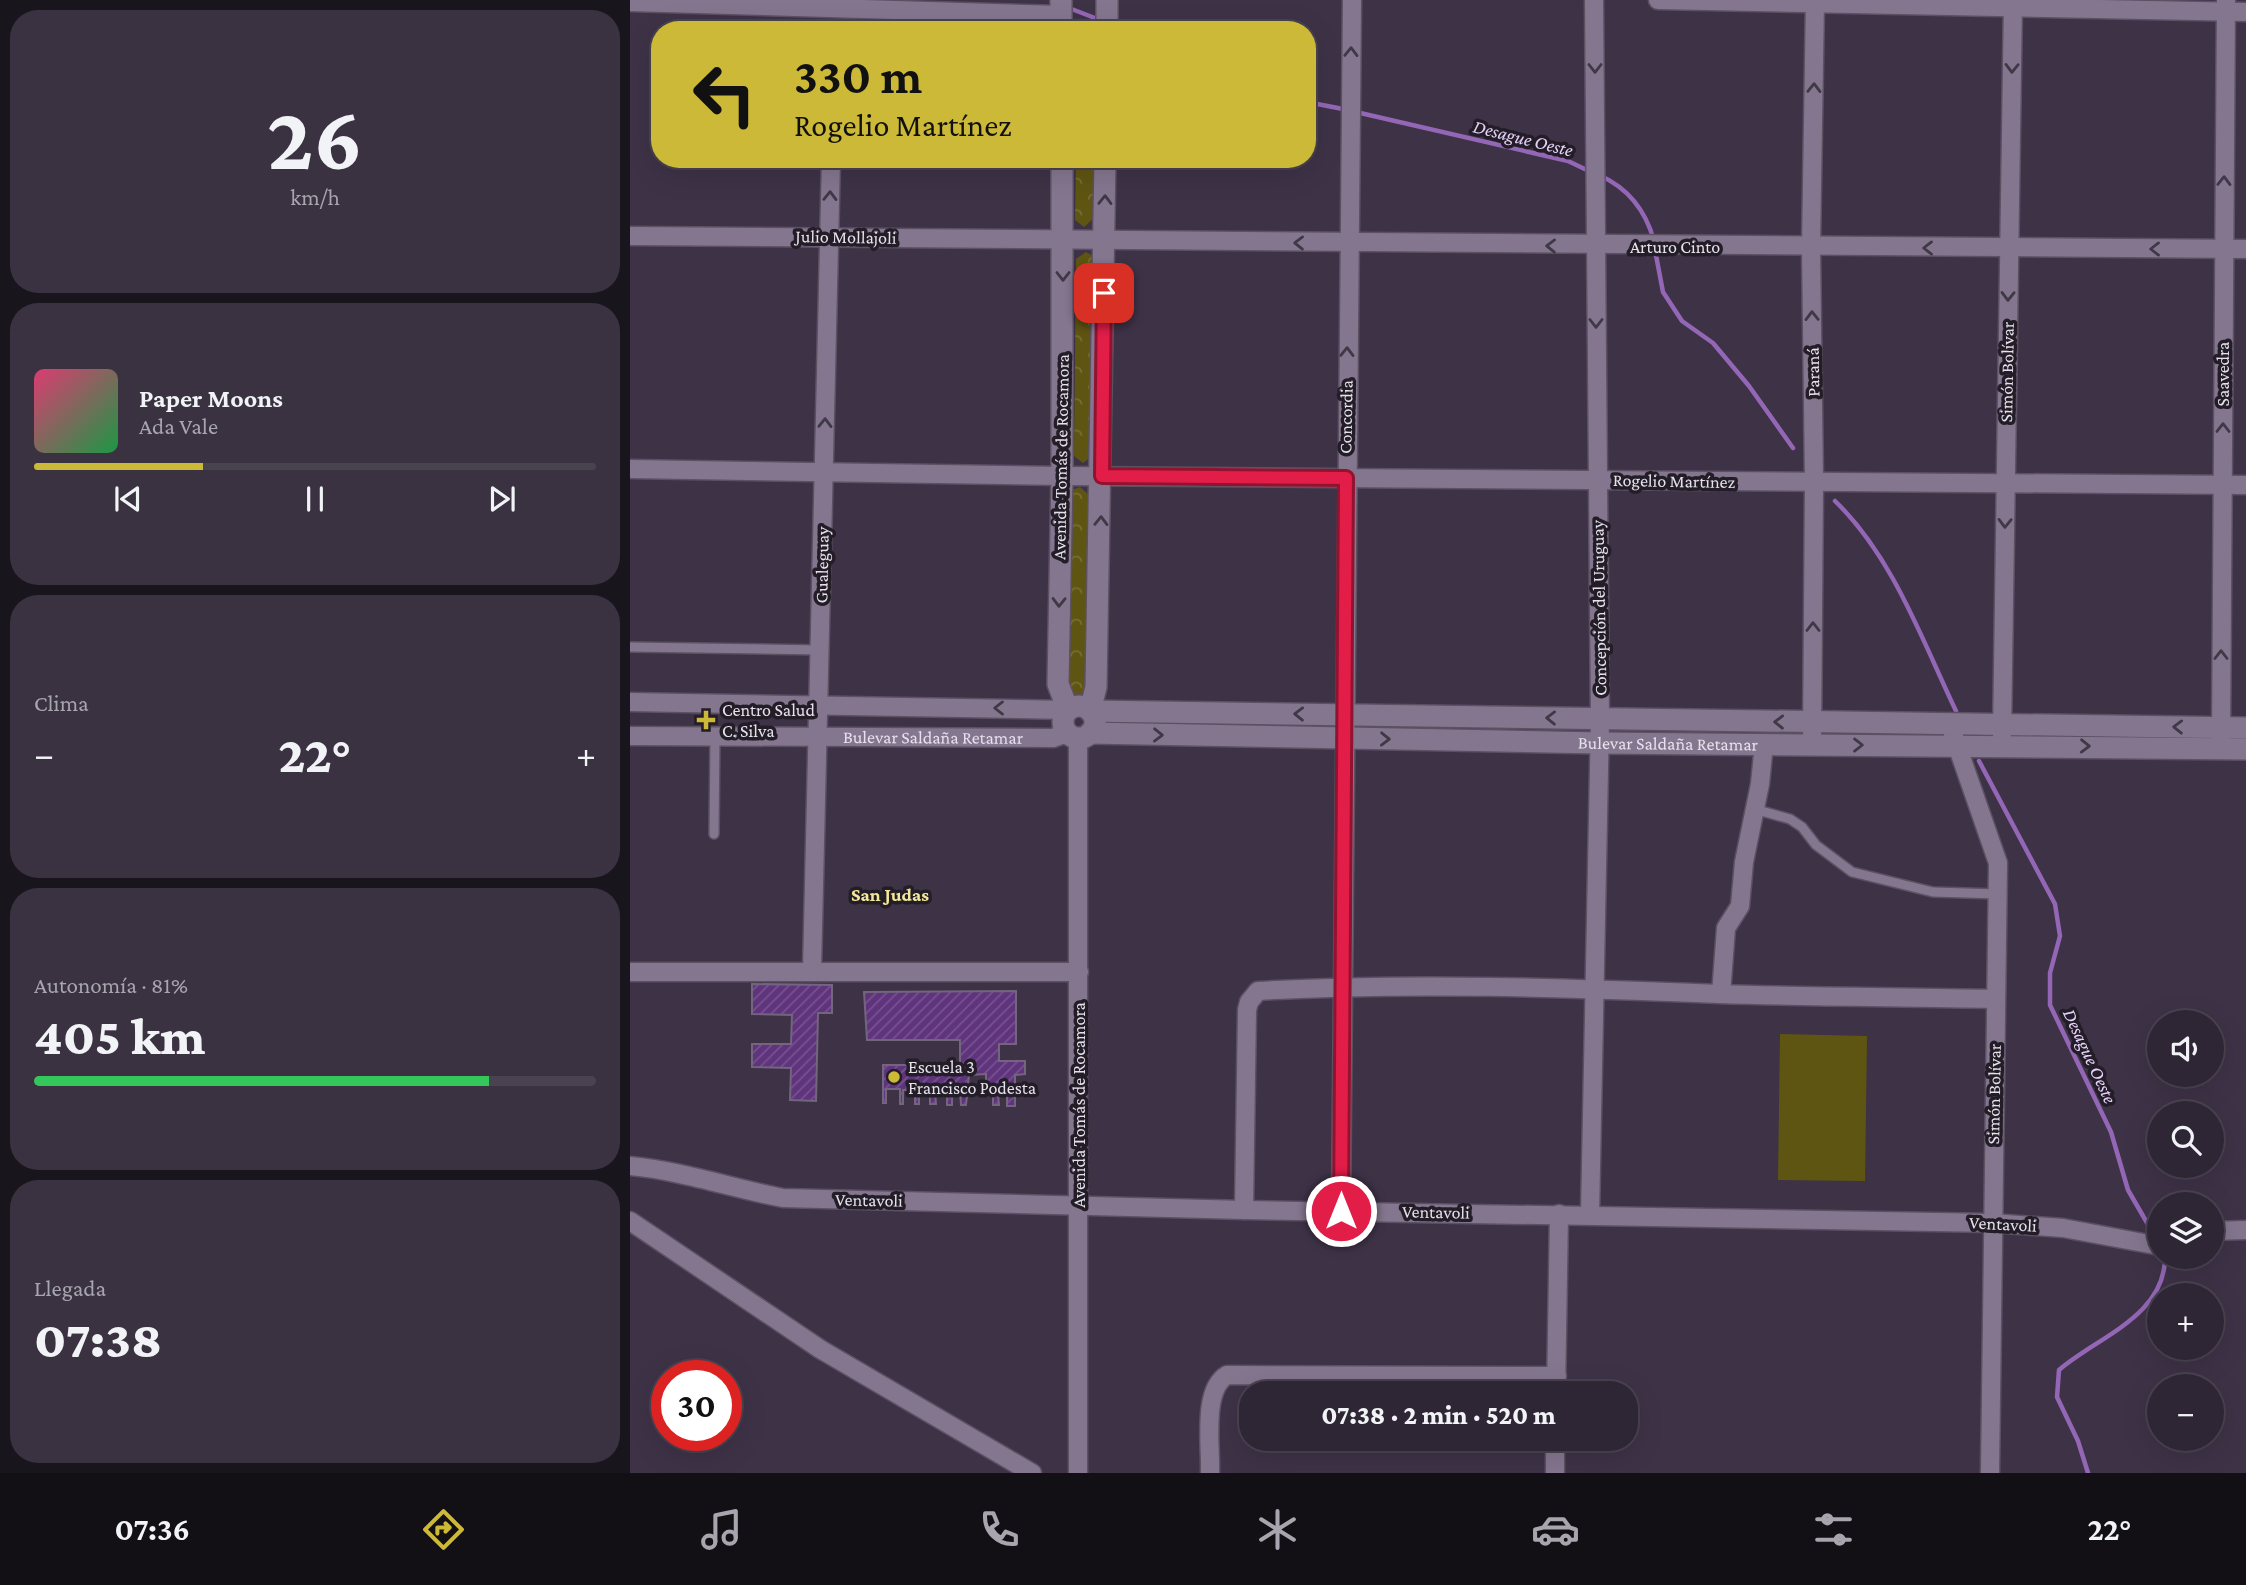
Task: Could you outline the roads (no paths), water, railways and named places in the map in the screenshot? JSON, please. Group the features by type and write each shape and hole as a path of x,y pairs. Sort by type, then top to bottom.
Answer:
{"street":[{"name":"Concordia","path":"1341,1211 1352,0"},
{"name":"Concepción del Uruguay","path":"1590,1215 1597,988 1600,719 1594,0"},
{"path":"1658,0 2226,6 2246,12"},
{"path":"630,2 834,5 1061,14"},
{"name":"Paraná","path":"1812,734 1814,482 1811,247 1815,2"},
{"name":"Simón Bolívar","path":"2002,734 2013,4"},
{"name":"Saavedra","path":"2221,738 2226,6"},
{"name":"Gualeguay","path":"812,970 831,168"},
{"name":"Avenida Tomás de Rocamora","path":"1062,168 1062,476 1058,684 1068,710"},
{"path":"1068,710 1062,721 1078,735 1095,722 1090,711 1096,687 1102,476 1105,168"},
{"name":"Julio Mollajoli","path":"630,236 1104,241"},
{"name":"Arturo Cinto","path":"1104,241 1643,247 2246,249"},
{"name":"Rogelio Martínez","path":"630,469 2006,486 2246,485"},
{"name":"Bulevar Saldaña Retamar","path":"630,702 1068,710 1079,705 1090,711 1600,719 1956,746 2002,734"},
{"name":"Simón Bolívar","path":"1951,723 1956,746 1997,853 1990,1473"},
{"name":"Bulevar Saldaña Retamar","path":"630,736 1053,738 1078,735 1764,744 1812,734 1951,723 2002,734 2221,738 2246,749"},
{"name":"Bulevar Saldaña Retamar","path":"2221,738 2246,728"},
{"name":"Avenida Tomás de Rocamora","path":"1078,735 1079,1205 1083,1471"},
{"path":"1720,994 1726,928 1740,906 1744,862 1764,744"},
{"path":"630,972 1079,972"},
{"path":"1244,1210 1249,1002 1258,991 1343,986 1597,988 1720,994 1995,999"},
{"name":"Ventavoli","path":"630,1166 704,1176 738,1189 783,1198 1244,1210 1992,1223 2063,1228 2147,1244"},
{"path":"1556,1381 1559,1214"},
{"path":"630,1221 820,1349 1032,1473"},
{"path":"2224,1231 2246,1230"},
{"path":"1210,1473 1212,1394 1216,1381 1227,1375 1446,1381"},
{"path":"1555,1451 1555,1473"}],"lane":[{"path":"630,647 820,650"},
{"path":"714,834 715,736"},
{"path":"1754,809 1790,819 1802,827 1816,845 1852,872 1933,892 1998,894"}],"waterway":[{"name":"Desague Oeste","path":"1069,8 1100,20"},
{"name":"Desague Oeste","path":"1316,104 1348,110"},
{"name":"Desague Oeste","path":"1356,112 1568,161 1591,172"},
{"name":"Desague Oeste","path":"1599,175 1619,187 1641,210 1654,241"},
{"name":"Desague Oeste","path":"1655,250 1663,292 1682,321 1713,343 1749,386 1793,448"},
{"name":"Desague Oeste","path":"1835,501 1874,547 1890,573 1956,711"},
{"name":"Desague Oeste","path":"1979,761 2055,904 2060,936 2050,973 2050,1005 2111,1132 2128,1190 2147,1223"},
{"name":"Desague Oeste","path":"2088,1473 2078,1441 2057,1397 2059,1370 2142,1310 2154,1294 2163,1269"}],"place":[{"name":"Centro Salud C. Silva","path":"706,720"},
{"name":"Escuela 3 Francisco Podesta","path":"894,1077"}],"district":[{"name":"San Judas","path":"890,894"}]}
